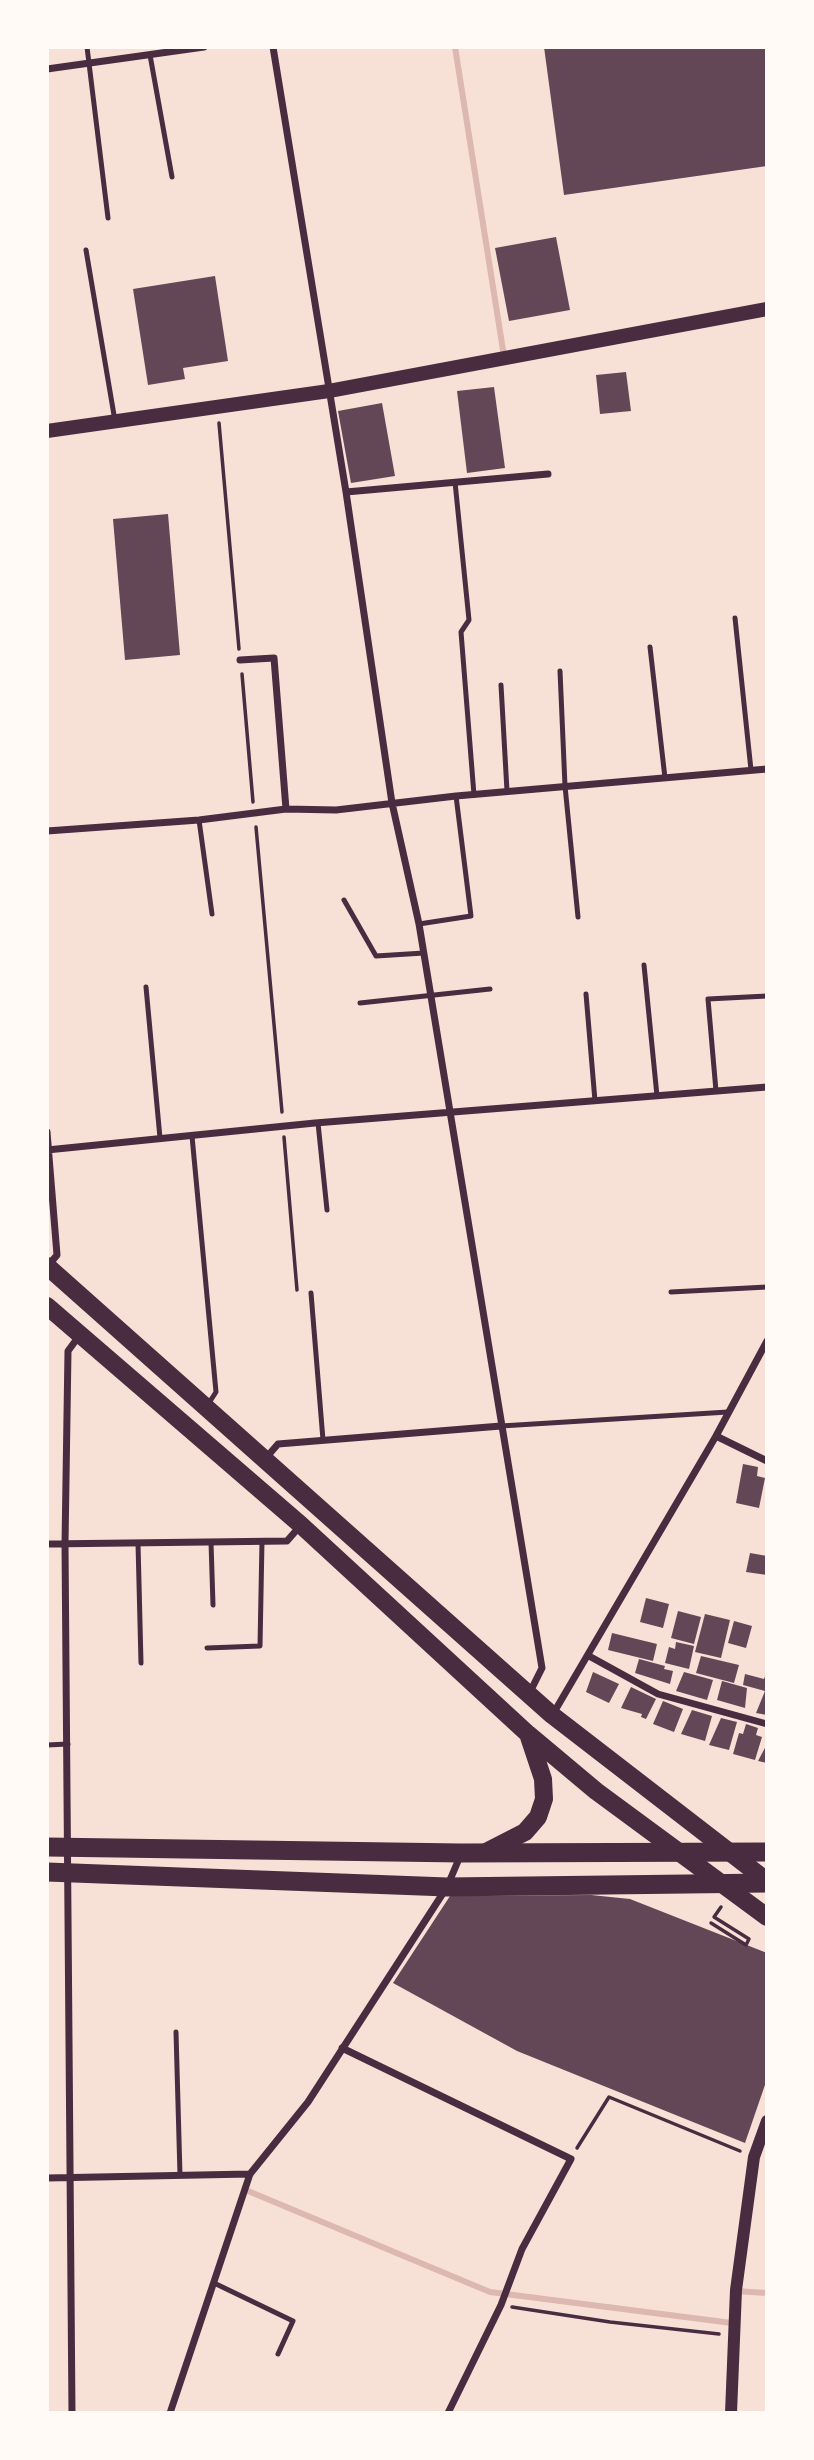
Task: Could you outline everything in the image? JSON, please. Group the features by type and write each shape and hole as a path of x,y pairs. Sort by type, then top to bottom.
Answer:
{"highway":[{"path":"47,1847 461,1853 767,1852"},
{"path":"47,1872 447,1887 767,1882"}],"main road":[{"path":"47,431 329,391 767,309"},
{"path":"48,1266 552,1715 767,1882"},
{"path":"47,1306 301,1525 528,1734 596,1791 767,1917"},
{"path":"483,1853 509,1843 525,1832 538,1818 544,1799 543,1779 528,1734"}],"street":[{"path":"48,66 89,64 204,47"},
{"path":"273,47 346,492 392,803 419,924 542,1668 529,1694"},
{"path":"346,492 548,474"},
{"path":"240,660 274,658 286,809"},
{"path":"47,831 199,820 286,809 336,810 456,796 767,769"},
{"path":"48,1150 318,1123 767,1087"},
{"path":"47,1132 57,1255 48,1266"},
{"path":"72,2413 65,1544 68,1350 80,1335"},
{"path":"552,1715 716,1436 767,1341"},
{"path":"265,1459 278,1444 501,1426"},
{"path":"716,1436 767,1461"},
{"path":"47,1544 287,1541 301,1525"},
{"path":"589,1656 658,1694 767,1724"},
{"path":"170,2413 250,2174 308,2102 447,1887 461,1853"},
{"path":"342,2048 571,2159 522,2249 501,2305 448,2413"},
{"path":"731,2413 732,2335 754,2157 767,2121"},
{"path":"47,2178 250,2174"}],"lane":[{"path":"87,47 108,218"},
{"path":"150,55 172,177"},
{"path":"86,250 115,421"},
{"path":"455,482 468,620 461,632 474,795"},
{"path":"735,618 751,770"},
{"path":"650,647 665,778"},
{"path":"560,671 565,786 578,917"},
{"path":"501,685 507,792"},
{"path":"419,924 471,916 456,796"},
{"path":"199,820 212,914"},
{"path":"344,900 376,956 424,953"},
{"path":"644,965 657,1096"},
{"path":"146,987 160,1138"},
{"path":"360,1003 431,998 490,989"},
{"path":"586,994 595,1101"},
{"path":"716,1091 708,999 767,996"},
{"path":"318,1123 327,1210"},
{"path":"192,1136 216,1392 206,1407"},
{"path":"671,1292 767,1287"},
{"path":"311,1293 323,1440"},
{"path":"501,1426 729,1412"},
{"path":"207,1648 260,1646 262,1541"},
{"path":"212,1542 213,1605"},
{"path":"138,1543 141,1662"},
{"path":"47,1745 68,1744"},
{"path":"176,2032 180,2175"},
{"path":"214,2283 293,2321 278,2354"}],"path":[{"path":"218,407 254,813"},
{"path":"571,2159 609,2097 754,2157"},
{"path":"501,2305 610,2322 732,2335"}],"building":[{"path":"544,47 767,47 767,166 564,195"},
{"path":"556,237 570,310 509,321 495,248"},
{"path":"215,276 228,361 183,368 185,379 148,385 133,289"},
{"path":"626,372 631,411 600,414 596,375"},
{"path":"494,387 505,468 467,473 457,391"},
{"path":"382,403 395,476 351,483 338,411"},
{"path":"168,514 180,655 125,660 113,519"},
{"path":"743,1464 758,1467 757,1476 765,1478 759,1508 736,1503"},
{"path":"750,1553 767,1556 767,1575 746,1572"},
{"path":"646,1598 669,1604 663,1628 640,1622"},
{"path":"678,1611 701,1617 694,1644 671,1638"},
{"path":"705,1614 730,1620 721,1658 695,1652"},
{"path":"734,1621 752,1626 746,1648 728,1643"},
{"path":"612,1633 657,1644 653,1661 608,1650"},
{"path":"676,1642 694,1646 689,1669 665,1663 669,1647 675,1649"},
{"path":"701,1656 739,1665 734,1683 696,1673"},
{"path":"639,1659 673,1671 670,1684 635,1673"},
{"path":"767,1671 767,1715 756,1713 765,1691 743,1685 745,1674 764,1679"},
{"path":"593,1672 619,1684 609,1703 586,1692"},
{"path":"684,1672 713,1680 707,1700 676,1691"},
{"path":"722,1681 747,1688 745,1708 717,1700"},
{"path":"631,1687 656,1699 646,1719 641,1717 642,1714 621,1708"},
{"path":"663,1701 683,1709 674,1732 653,1724"},
{"path":"692,1710 712,1716 705,1741 681,1734"},
{"path":"721,1718 737,1722 729,1750 709,1745"},
{"path":"746,1724 758,1728 756,1735 762,1737 755,1760 733,1754 739,1733 743,1734"},
{"path":"767,1744 767,1763 758,1761"},
{"path":"591,1895 630,1899 767,1953 767,2079 745,2143 517,2051 393,1983 450,1896"}],"waterway":[{"path":"455,47 503,350"},
{"path":"248,2191 490,2292 732,2323"},
{"path":"735,2291 767,2293"}]}
